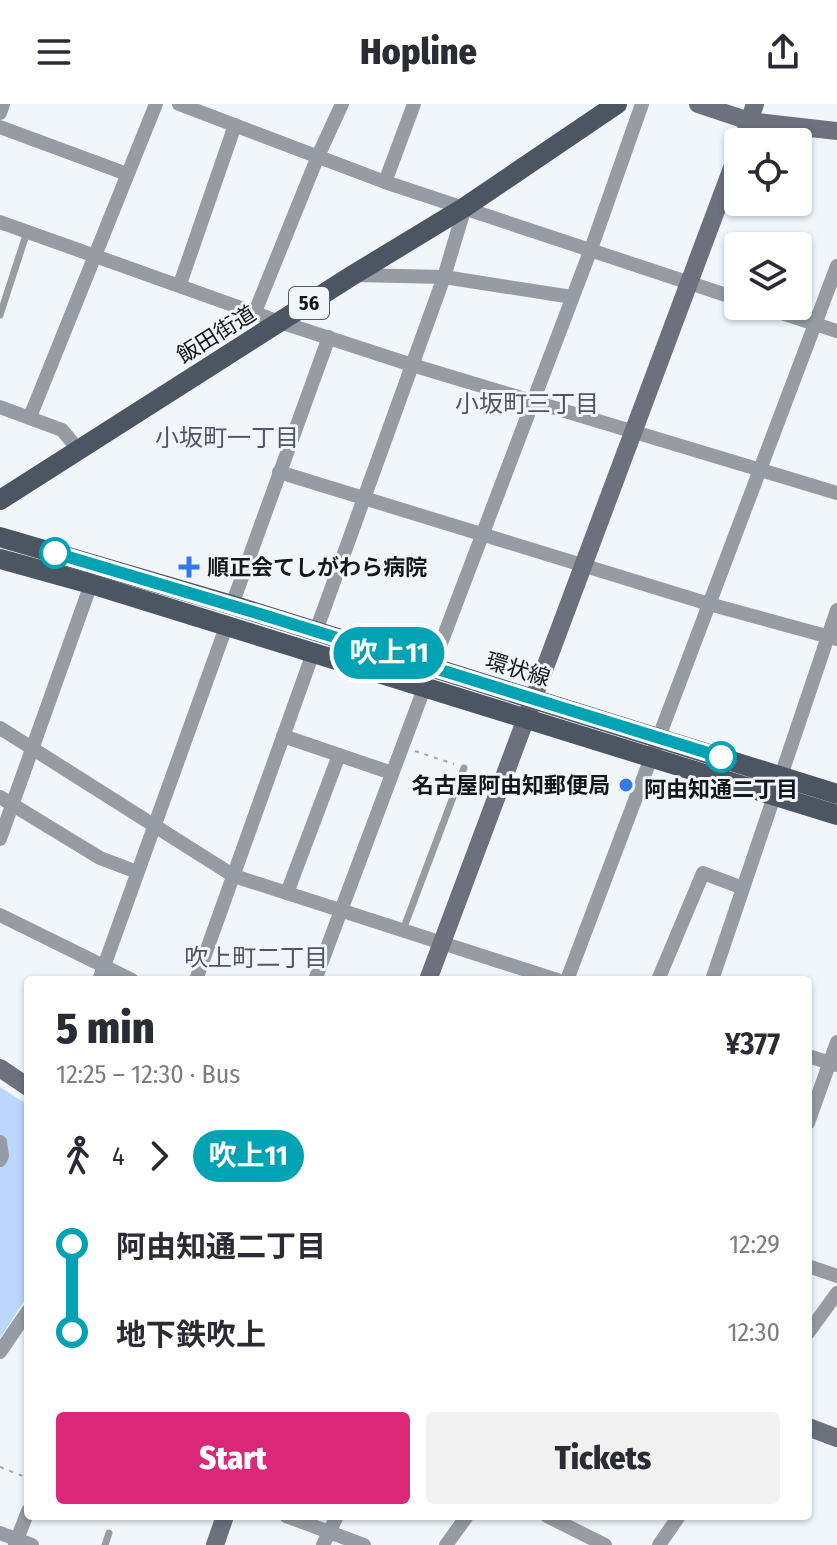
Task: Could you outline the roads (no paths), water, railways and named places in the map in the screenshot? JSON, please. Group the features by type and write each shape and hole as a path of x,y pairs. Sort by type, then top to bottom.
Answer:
{"main road":[{"name":"飯田街道","path":"0,500 465,207 617,104"},
{"name":"環状線","path":"0,537 316,631 524,719 655,747"},
{"name":"環状線","path":"0,559 313,653 532,698 655,747 778,786 837,815"},
{"name":"環状線","path":"778,786 837,794"}],"street":[{"path":"0,113 3,104"},
{"path":"30,417 156,104"},
{"path":"179,104 385,182 724,294"},
{"path":"255,312 342,104"},
{"path":"385,182 414,104"},
{"path":"316,976 531,401 591,249 642,104"},
{"path":"698,104 837,131"},
{"path":"180,284 235,125"},
{"path":"0,127 127,174"},
{"path":"429,976 724,190"},
{"path":"316,631 366,499 444,277 465,207"},
{"path":"0,222 280,322 412,365 837,493"},
{"path":"569,976 837,266"},
{"path":"353,275 444,277 572,297"},
{"path":"801,320 837,331"},
{"path":"232,605 329,337"},
{"path":"0,407 62,430 78,449"},
{"path":"279,472 709,604 832,638"},
{"path":"0,839 6,801 33,749 91,584"},
{"path":"713,976 832,638 837,610"},
{"path":"0,915 101,973 226,627"},
{"path":"197,976 313,653"},
{"path":"0,728 234,876 546,976"},
{"path":"283,736 392,773"},
{"path":"287,893 339,755"},
{"path":"6,801 100,858 137,872"},
{"path":"660,976 703,873 743,888"},
{"path":"512,976 516,965"},
{"path":"812,1114 833,1064 837,1042"},
{"path":"812,1057 833,1064"},
{"path":"0,1068 24,1084"},
{"path":"0,1142 0,1160"},
{"path":"812,1267 837,1276"},
{"path":"812,1327 837,1293"},
{"path":"0,1352 24,1317"},
{"path":"812,1429 837,1438"},
{"path":"15,1542 24,1520"},
{"path":"215,1545 224,1520"},
{"path":"293,1520 326,1538 364,1545"},
{"path":"326,1538 335,1520"},
{"path":"446,1545 464,1520"},
{"path":"555,1520 605,1545"},
{"path":"659,1545 676,1520"},
{"path":"0,1533 15,1542 32,1545"}],"lane":[{"path":"0,315 27,232"},
{"path":"403,930 464,768"},
{"path":"105,1545 109,1533"}],"place":[{"name":"順正会てしがわら病院","path":"189,567"},
{"name":"阿由知通二丁目","path":"721,757"},
{"name":"名古屋阿由知郵便局","path":"626,785"}],"district":[{"name":"小坂町三丁目","path":"527,404"},
{"name":"小坂町一丁目","path":"227,438"},
{"name":"吹上町二丁目","path":"256,958"}]}
